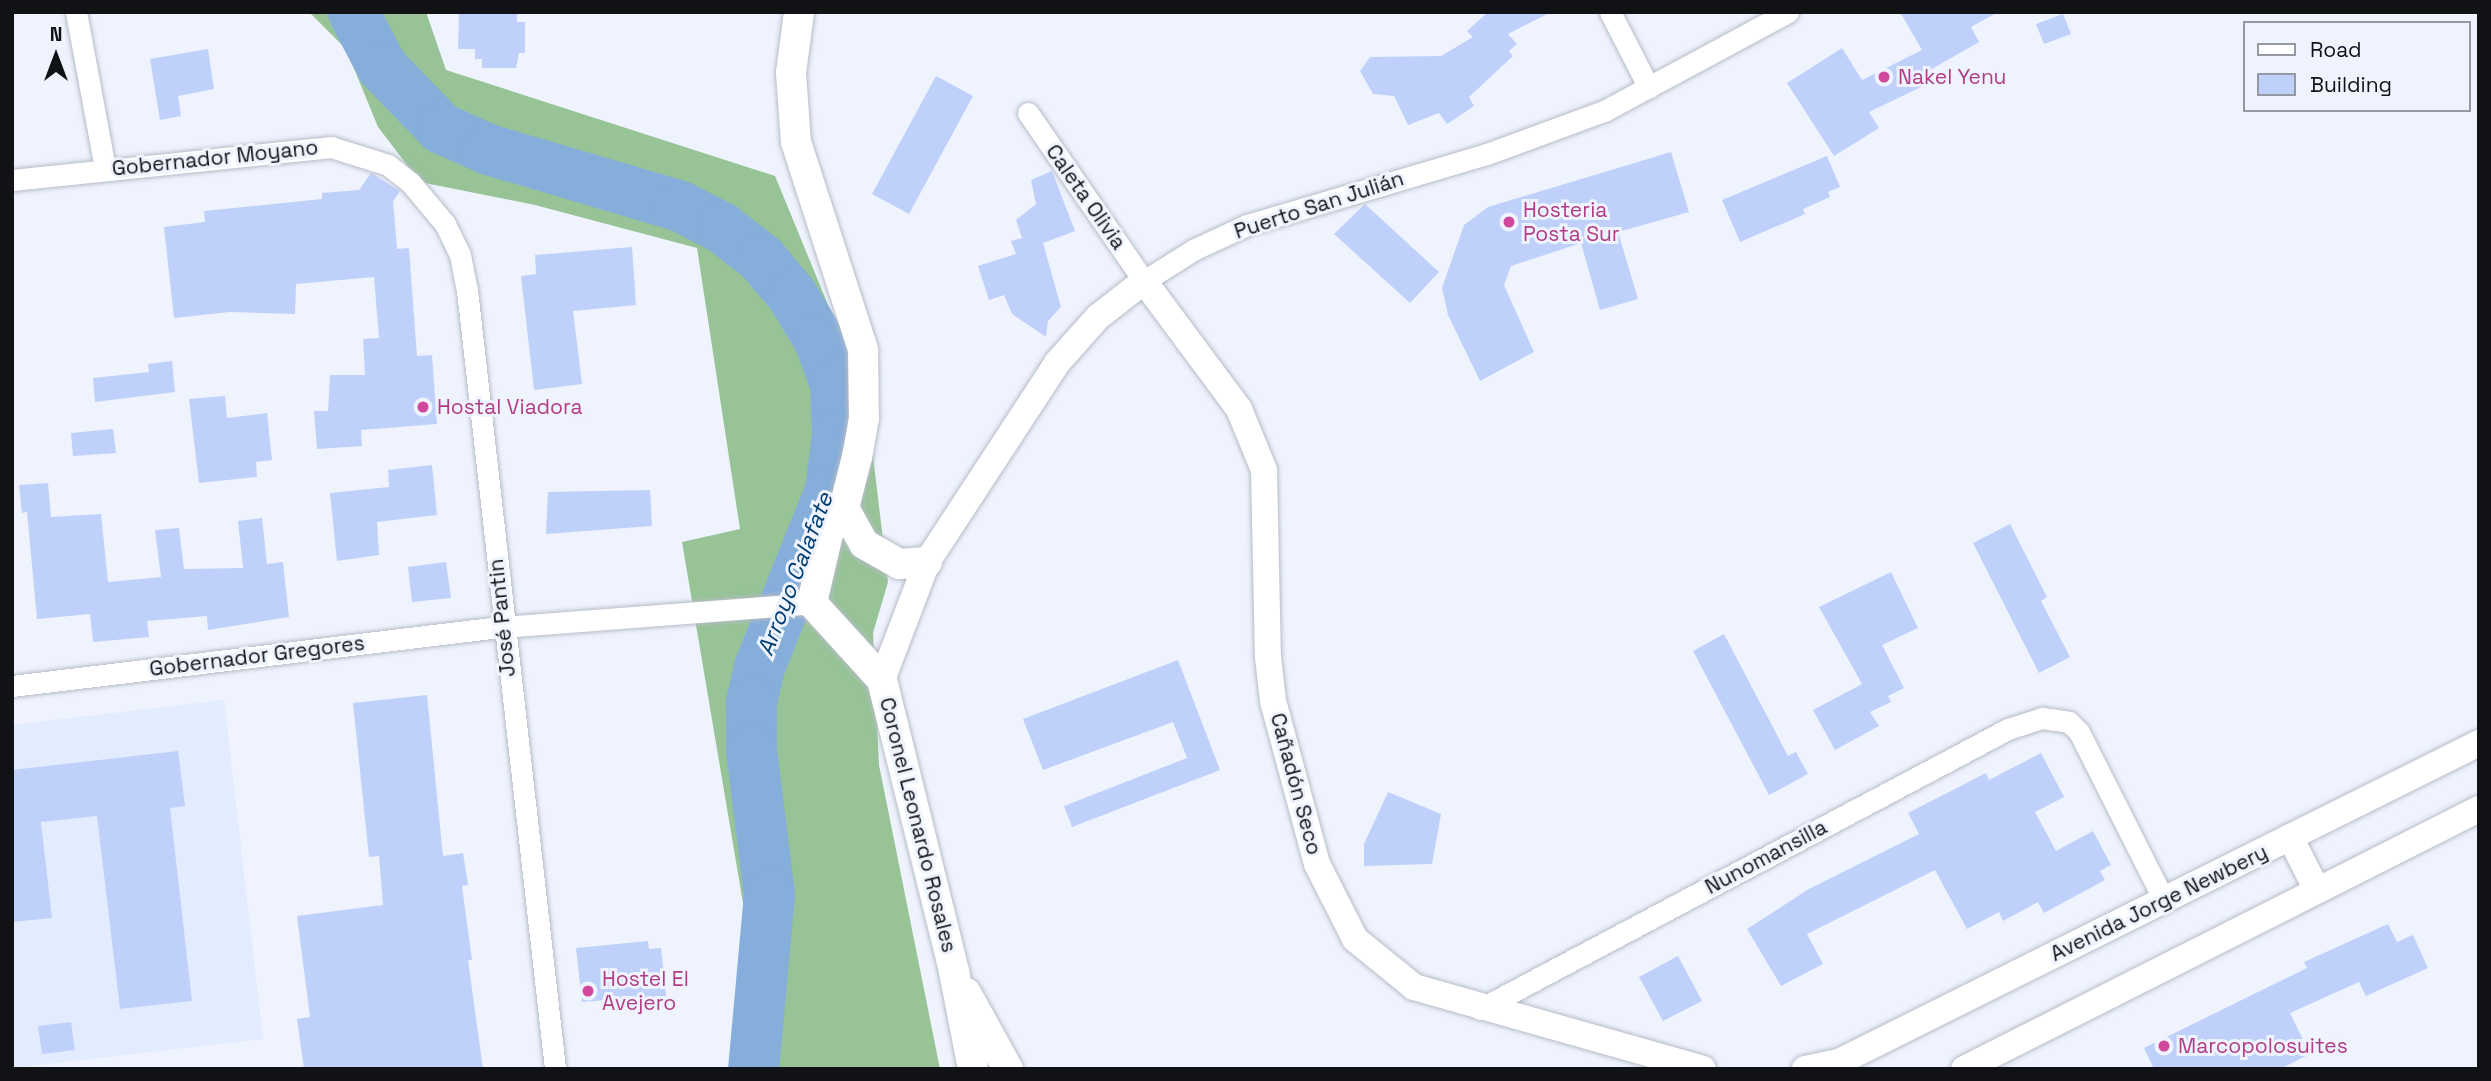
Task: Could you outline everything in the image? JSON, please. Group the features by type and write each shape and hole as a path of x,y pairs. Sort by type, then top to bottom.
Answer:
{"main road":[{"path":"799,12 791,73 796,142 863,350 864,418 844,508 828,534 802,604"},
{"path":"844,508 864,544 899,564 927,562"},
{"name":"Coronel Leonardo Rosales","path":"802,604 882,680 954,972 973,1069"},
{"name":"Coronel Leonardo Rosales","path":"954,972 1008,1069"}],"street":[{"path":"76,12 105,169"},
{"path":"1609,12 1649,88"},
{"name":"Puerto San Julián","path":"882,680 927,562 1057,363 1098,317 1144,281 1193,250 1247,225 1529,140 1604,111 1788,12"},
{"name":"Caleta Olivia","path":"1028,113 1144,281"},
{"name":"Gobernador Moyano","path":"12,180 331,147 388,165 410,182"},
{"name":"José Pantin","path":"410,182 445,224 462,267 555,1069"},
{"name":"Cañadón Seco","path":"1144,281 1239,409 1264,470 1268,657 1273,701 1317,864 1334,905 1355,939 1414,987 1480,1009 1703,1069"},
{"name":"Gobernador Gregores","path":"12,686 503,627 802,604"},
{"name":"Nunomansilla","path":"1480,1009 2008,729 2056,718 2068,722 2089,747 2164,900"},
{"name":"Avenida Jorge Newbery","path":"1841,1065 2479,743"},
{"path":"1964,1069 2479,809"},
{"path":"2290,837 2317,890"},
{"path":"1805,1069 1841,1065"}],"shaded area":[{"path":"224,700 263,1039 12,1068 12,725"}],"green space":[{"path":"309,12 426,12 446,70 775,176 866,397 888,582 873,633 879,765 940,1069 732,1069 768,1051 682,542 740,529 697,248 535,205 420,182 378,127 346,49"}],"building":[{"path":"459,12 517,12 517,22 525,22 525,53 519,53 516,68 482,68 482,59 475,59 475,49 458,49"},
{"path":"1488,12 1551,12 1508,34 1517,44 1509,51 1513,56 1469,97 1474,106 1447,124 1439,113 1408,125 1394,96 1373,94 1360,71 1370,57 1441,56 1473,37 1467,31"},
{"path":"1900,12 1998,12 1971,27 1979,42 1916,78 1921,87 1869,112 1879,128 1834,156 1787,83 1842,48 1862,80 1922,50"},
{"path":"2063,14 2071,34 2044,44 2036,24"},
{"path":"208,49 214,89 178,96 181,116 160,120 150,59"},
{"path":"936,76 973,96 909,214 872,194"},
{"path":"1671,152 1689,212 1618,232 1638,299 1600,310 1581,243 1511,266 1504,285 1534,352 1480,381 1448,315 1442,288 1464,225 1488,207"},
{"path":"1827,156 1840,187 1828,192 1830,197 1803,209 1805,214 1740,242 1722,200"},
{"path":"1052,171 1075,231 1043,243 1061,307 1048,321 1046,337 1012,314 1004,295 989,300 978,266 1016,254 1011,241 1022,238 1016,220 1036,204 1031,180"},
{"path":"371,173 400,191 393,201 397,249 409,248 417,356 432,355 437,424 361,430 362,446 317,449 314,411 328,411 330,375 365,375 363,339 379,338 374,277 296,284 295,314 230,312 174,318 164,227 205,222 204,211 322,199 322,193 359,190"},
{"path":"1365,204 1439,272 1410,303 1334,234"},
{"path":"632,247 636,305 573,311 582,384 534,390 521,276 536,274 535,255"},
{"path":"172,361 175,392 95,402 93,378 149,372 148,364"},
{"path":"225,396 227,418 267,413 272,460 256,462 257,477 199,483 189,399"},
{"path":"113,429 116,453 73,456 71,433"},
{"path":"432,465 437,515 377,522 379,555 337,561 330,493 389,487 388,470"},
{"path":"48,483 51,517 101,514 108,582 161,577 155,530 179,528 184,569 243,568 238,521 262,518 267,564 283,562 289,617 208,630 207,616 147,621 149,637 93,642 90,614 37,619 27,512 22,513 19,485"},
{"path":"650,490 652,526 546,534 548,492"},
{"path":"2010,524 2047,597 2041,601 2070,657 2039,673 1973,543"},
{"path":"446,562 451,598 412,602 408,567"},
{"path":"1891,572 1918,628 1882,645 1904,688 1888,696 1891,702 1870,712 1879,726 1835,750 1813,710 1862,684 1819,607"},
{"path":"1724,634 1788,756 1796,752 1808,774 1769,795 1693,651"},
{"path":"1178,660 1220,770 1072,827 1064,806 1187,758 1173,722 1043,770 1023,719"},
{"path":"427,695 443,856 463,853 468,885 462,886 472,960 468,960 483,1069 304,1069 297,1019 310,1017 297,916 383,905 379,856 369,857 353,703"},
{"path":"178,751 185,806 170,808 192,1001 120,1009 97,816 41,822 52,918 12,922 12,770"},
{"path":"2041,753 2064,797 2035,812 2056,851 2093,831 2111,865 2100,871 2105,880 2044,913 2038,902 2003,921 1999,912 1967,929 1935,870 1807,934 1823,964 1781,986 1747,929 1809,889 1919,834 1908,813 1986,773 1989,780"},
{"path":"1388,792 1441,814 1432,864 1364,866 1364,844"},
{"path":"2388,924 2397,942 2413,935 2428,968 2366,996 2359,982 2290,1013 2310,1054 2280,1069 2154,1069 2144,1048 2307,968 2304,962"},
{"path":"648,941 649,949 661,948 667,1004 620,1009 619,999 582,1002 576,948"},
{"path":"1678,956 1702,1001 1663,1021 1639,977"},
{"path":"71,1022 75,1050 42,1054 38,1026"}],"waterway":[{"name":"Arroyo Calafate","path":"353,12 382,67 441,128 488,149 680,206 721,227 761,258 792,295 819,340 835,384 837,434 830,490 759,667 751,703 751,750 769,894 753,1069"}],"place":[{"name":"Nakel Yenu","path":"1884,77"},
{"name":"Hosteria Posta Sur","path":"1509,222"},
{"name":"Hostal Viadora","path":"423,407"},
{"name":"Hostel El Avejero","path":"588,991"},
{"name":"Marcopolosuites","path":"2164,1046"}]}
